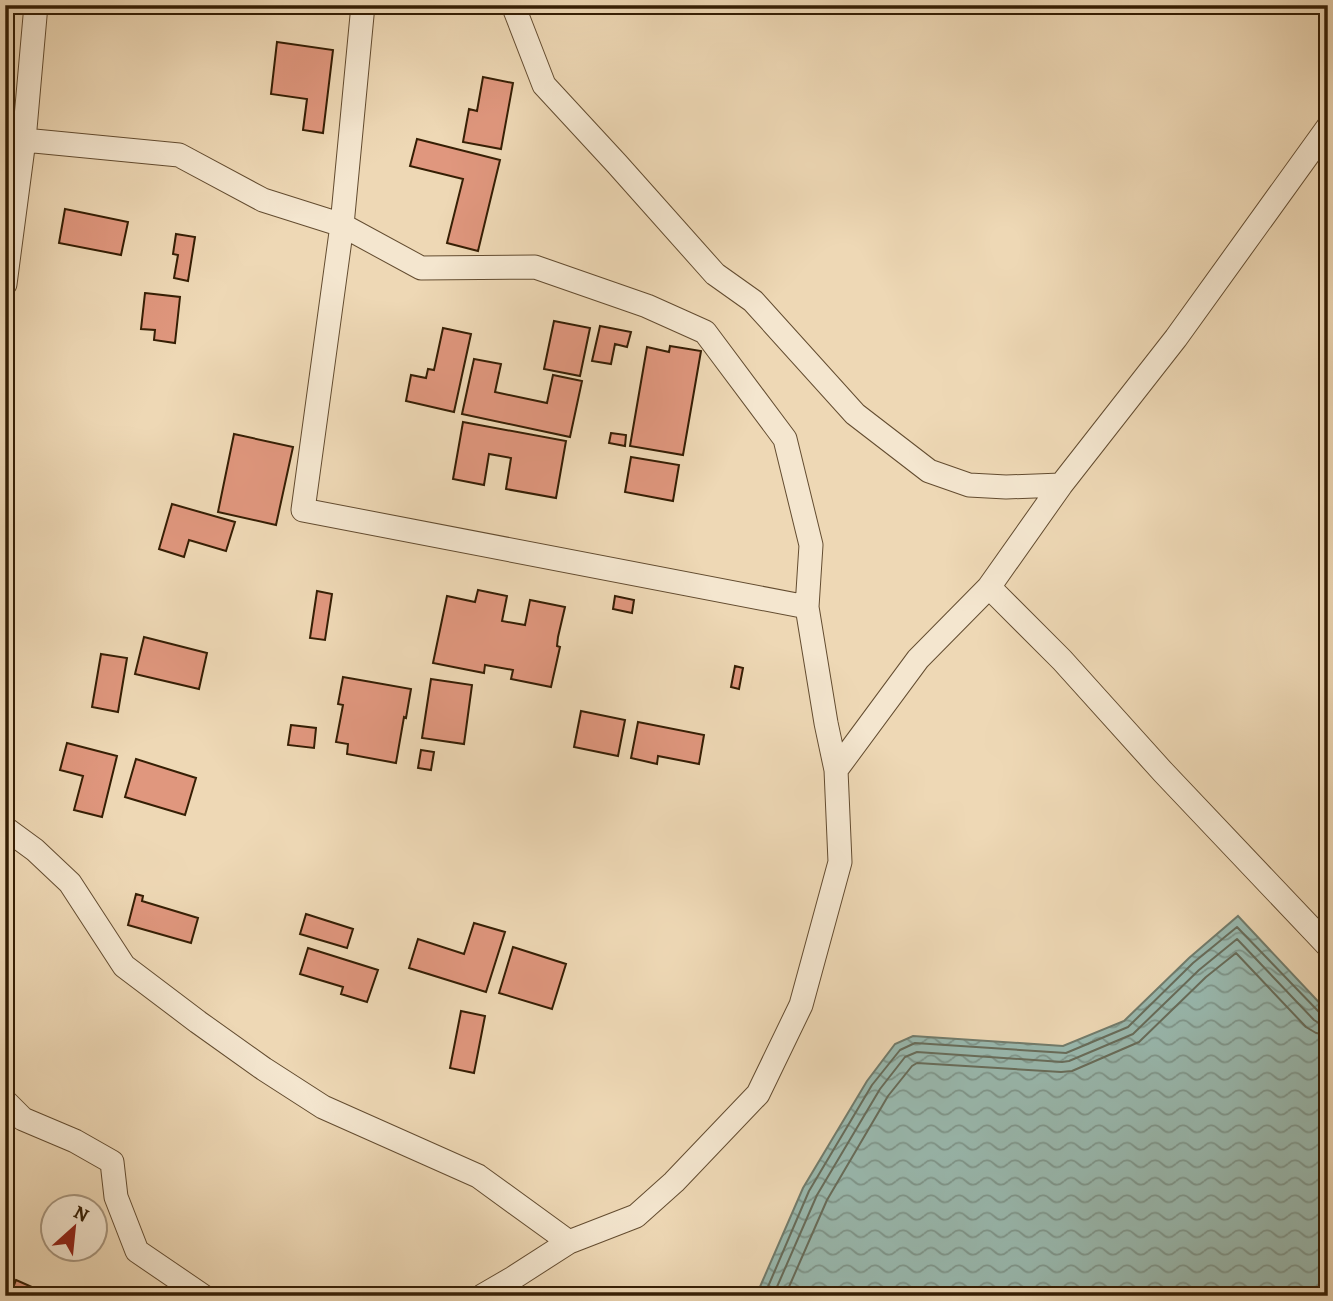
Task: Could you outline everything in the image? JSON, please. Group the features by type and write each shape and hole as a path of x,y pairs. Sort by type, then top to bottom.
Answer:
{"street":[{"path":"5,284 15,140 36,5"},
{"path":"363,5 342,225 303,510 807,607"},
{"path":"513,5 544,85 715,274 753,301 855,414 929,471 969,485 1061,485"},
{"path":"836,770 918,659 989,587 1061,485 1177,338 1328,127"},
{"path":"15,140 179,155 263,200 342,225 421,268 535,267 647,306 705,332 785,439 811,545 807,607 836,770 840,862 801,1005 758,1094 674,1182 636,1216 569,1242 481,1296"},
{"path":"989,587 1062,660 1163,772 1328,946"},
{"path":"5,828 35,850 70,883 124,966 198,1022 323,1107 478,1176 569,1242"},
{"path":"5,1101 23,1119 75,1141 112,1162 116,1197 137,1251 202,1296"}],"water":[{"path":"1238,916 1328,1012 1328,1296 756,1296 803,1188 867,1081 895,1044 913,1036 1063,1046 1124,1021 1189,958"}],"building":[{"path":"277,42 333,50 323,133 303,130 307,99 271,94"},
{"path":"483,77 513,83 501,149 463,142 469,109 477,111"},
{"path":"417,139 500,160 478,251 447,243 463,179 410,166"},
{"path":"65,209 128,222 121,255 59,243"},
{"path":"176,234 195,237 188,281 174,278 178,255 173,254"},
{"path":"145,293 180,297 175,343 154,340 155,330 141,329"},
{"path":"554,321 590,328 580,376 544,369"},
{"path":"600,326 631,332 627,347 615,344 611,364 592,361"},
{"path":"443,328 471,334 454,412 406,401 411,375 426,378 428,369 434,370"},
{"path":"670,346 701,351 683,455 630,446 647,347 669,352"},
{"path":"474,359 501,364 495,392 547,403 553,375 582,381 570,437 462,414"},
{"path":"463,422 566,441 556,498 506,489 511,458 489,454 484,485 453,479"},
{"path":"611,433 626,435 625,446 609,443"},
{"path":"234,434 293,447 276,525 218,512"},
{"path":"631,457 679,465 673,501 625,492"},
{"path":"172,504 235,522 226,551 189,540 184,557 159,549"},
{"path":"478,590 507,596 502,621 525,625 530,600 565,607 551,687 511,679 513,670 485,665 484,673 433,663 447,596 475,602"},
{"path":"317,591 332,594 325,640 310,638"},
{"path":"615,596 634,600 632,613 613,609"},
{"path":"144,637 207,653 199,689 135,674"},
{"path":"101,654 127,658 118,712 92,707"},
{"path":"735,666 743,668 739,689 731,687"},
{"path":"343,677 411,689 396,763 347,754 348,744 336,742 343,705 338,704"},
{"path":"431,679 472,685 464,744 422,738"},
{"path":"581,711 625,720 618,756 574,747"},
{"path":"638,722 704,735 699,764 658,756 657,764 631,758"},
{"path":"291,725 316,728 314,748 288,745"},
{"path":"67,743 117,756 102,817 74,810 83,776 60,770"},
{"path":"421,750 434,752 431,770 418,768"},
{"path":"136,759 196,778 185,815 125,797"},
{"path":"136,894 143,896 142,901 198,918 191,943 128,925"},
{"path":"306,914 353,929 347,948 300,934"},
{"path":"474,923 505,932 486,992 409,968 418,939 464,954"},
{"path":"513,947 566,964 552,1009 499,993"},
{"path":"308,948 378,970 367,1002 341,994 343,987 300,974"},
{"path":"461,1011 485,1016 474,1073 450,1068"},
{"path":"16,1280 32,1287 28,1296 10,1296"}]}
